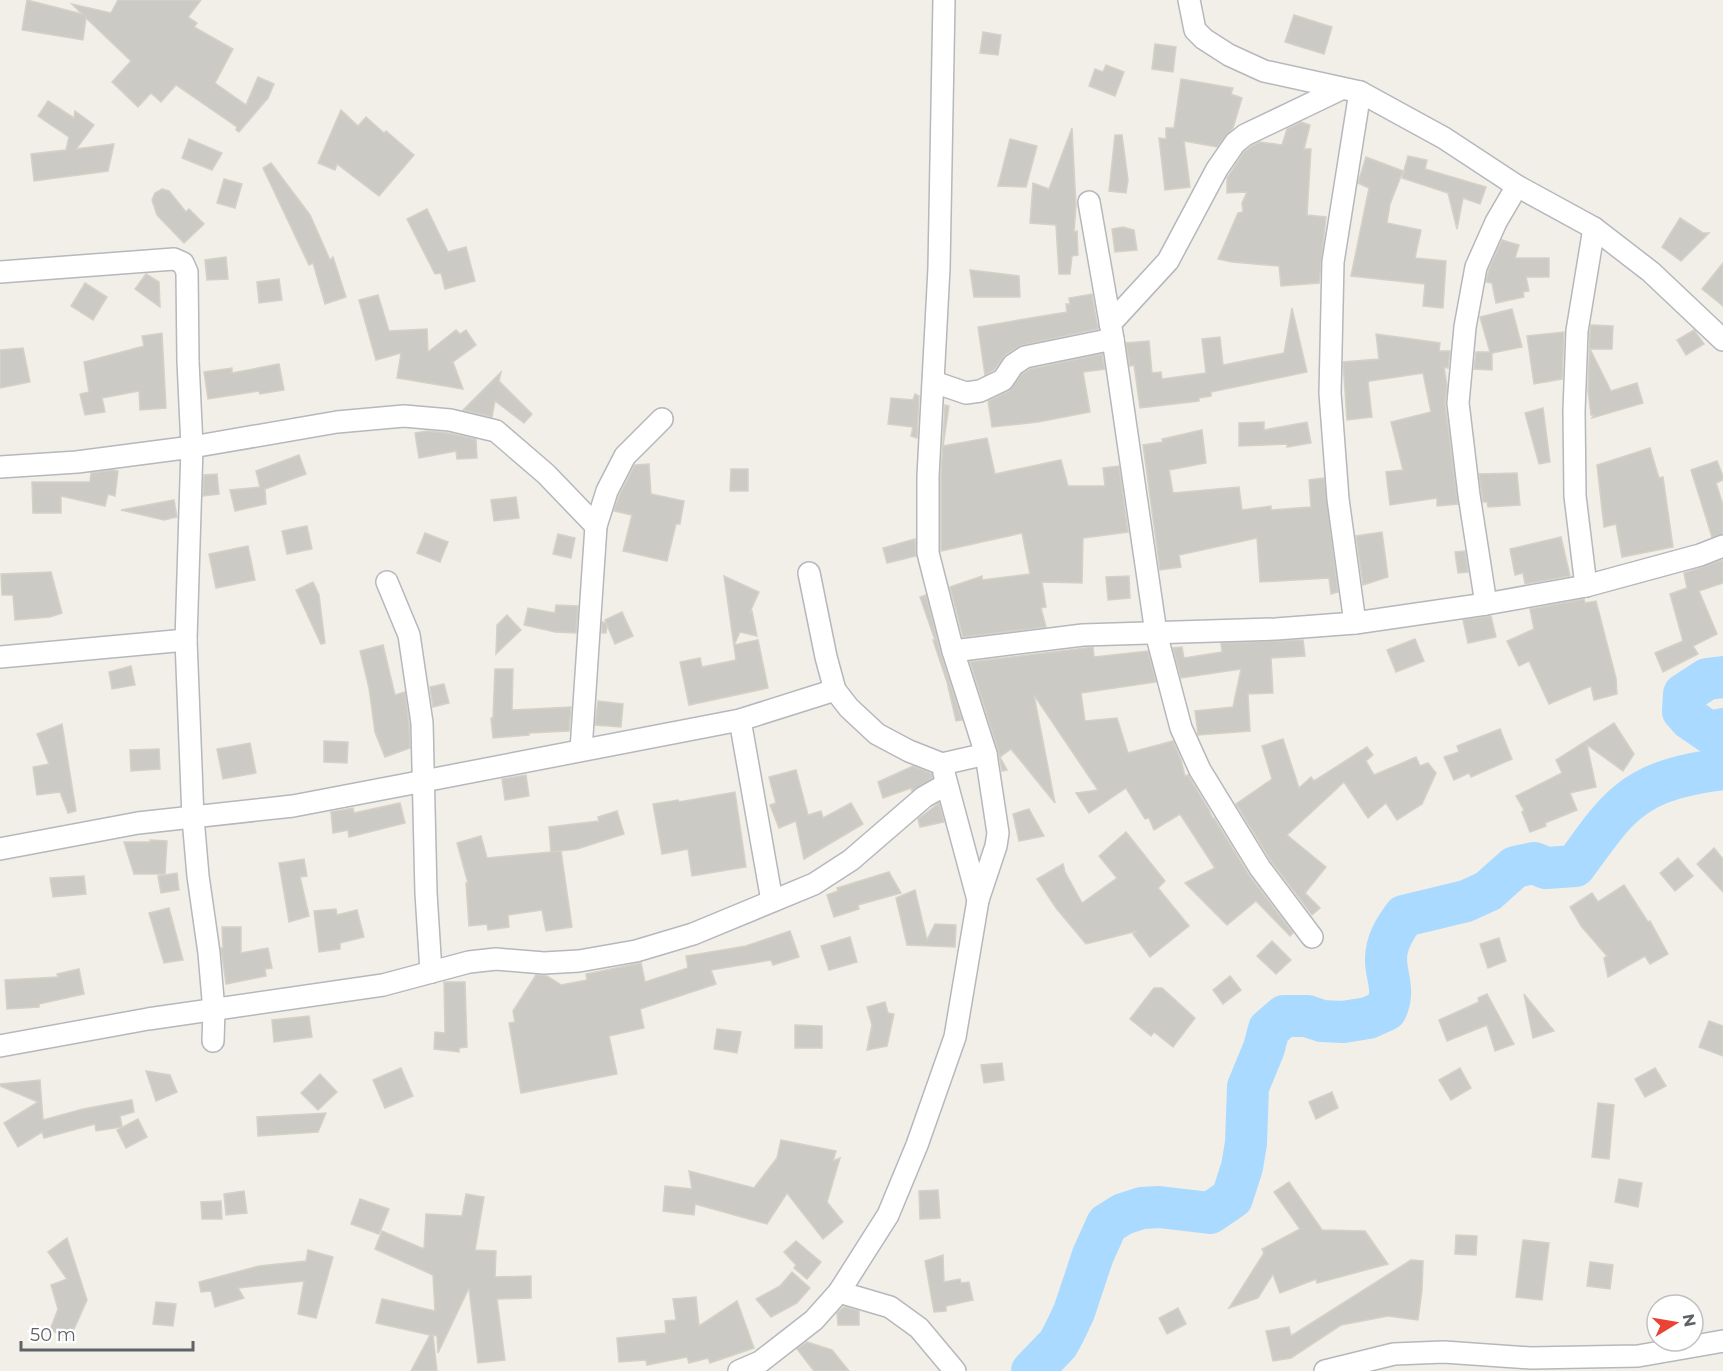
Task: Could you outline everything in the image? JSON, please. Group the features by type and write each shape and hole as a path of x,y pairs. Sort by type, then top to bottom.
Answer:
{"street":[{"path":"739,1371 760,1362 814,1320 839,1292 888,1215 925,1124 955,1037 978,900 998,834 986,754 953,651 928,553 928,476 939,268 944,0"},
{"path":"1189,0 1195,30 1229,56 1264,70 1351,90 1444,138 1517,186 1594,228 1651,272 1723,340"},
{"path":"934,382 966,393 980,391 1004,380 1013,365 1026,357 1111,331 1168,261 1217,169 1235,143 1245,135 1351,90"},
{"path":"1351,90 1333,262 1330,393 1338,499 1355,623"},
{"path":"1486,604 1458,403 1465,327 1476,267 1517,186"},
{"path":"1089,202 1111,331 1156,633 1181,728 1200,770 1260,868 1312,937"},
{"path":"1586,586 1575,496 1574,411 1577,331 1594,228"},
{"path":"0,273 174,259 183,263 187,272 192,447 186,640 193,818 198,876 209,954 214,1011 213,1041"},
{"path":"0,467 77,462 192,447 337,422 404,416 450,420 496,431 546,474 596,526"},
{"path":"581,750 596,526 607,491 626,456 662,419"},
{"path":"953,651 1083,635 1276,629 1355,623 1486,604 1586,586 1700,555 1723,546"},
{"path":"809,573 826,657 836,690 849,708 877,734 909,752 942,764 986,754"},
{"path":"387,582 409,635 422,723 426,892 431,972"},
{"path":"0,657 186,640"},
{"path":"0,849 138,824 293,806 740,720 836,690"},
{"path":"740,720 772,901"},
{"path":"942,764 945,784 978,900"},
{"path":"0,1046 148,1019 383,985 469,962 496,959 544,963 579,961 636,951 693,934 814,884 851,860 924,797 945,784"},
{"path":"839,1292 890,1307 919,1328 955,1371"},
{"path":"1325,1371 1394,1354 1444,1352 1528,1364 1638,1356 1723,1341"}],"building":[{"path":"27,0 82,14 72,4 111,13 118,0 201,0 188,17 197,23 194,27 233,49 215,83 246,105 258,77 274,84 268,98 239,132 236,130 237,127 176,85 161,102 151,93 138,107 112,82 131,61 86,18 83,40 22,30"},
{"path":"1294,15 1332,27 1324,54 1285,42"},
{"path":"983,32 1001,35 998,55 980,53"},
{"path":"1155,44 1176,47 1173,72 1152,69"},
{"path":"1106,65 1124,72 1115,96 1089,86 1095,69 1103,72"},
{"path":"1181,79 1233,88 1231,94 1242,98 1233,128 1217,147 1184,141 1190,187 1165,190 1159,138 1166,139 1166,128 1174,128"},
{"path":"48,101 74,118 75,111 94,125 76,149 114,144 108,171 34,181 31,154 66,150 69,137 38,116"},
{"path":"341,110 358,126 366,117 414,155 379,196 337,164 335,170 318,163"},
{"path":"1301,122 1310,125 1304,149 1311,149 1307,215 1326,217 1319,283 1281,286 1279,266 1218,259 1238,213 1243,212 1242,203 1247,192 1227,193 1227,178 1244,152 1260,142 1282,145 1287,129"},
{"path":"1072,128 1076,206 1074,232 1077,231 1078,255 1072,256 1070,274 1059,274 1056,225 1030,223 1033,183 1049,189"},
{"path":"1115,135 1122,135 1128,180 1126,193 1109,191"},
{"path":"189,139 222,153 212,170 182,158"},
{"path":"1010,139 1037,146 1026,187 998,186"},
{"path":"1408,156 1427,160 1425,169 1486,187 1480,204 1463,198 1457,229 1448,193 1402,178"},
{"path":"1366,157 1403,171 1390,204 1387,223 1421,230 1415,258 1446,261 1443,308 1423,306 1425,284 1351,276 1369,188 1358,183"},
{"path":"271,163 310,215 330,260 333,257 346,297 325,304 313,263 309,265 263,168"},
{"path":"224,179 242,184 235,208 217,203"},
{"path":"162,189 169,191 186,212 189,209 204,224 184,243 157,215 152,200 155,193"},
{"path":"427,209 448,252 466,247 475,281 445,289 441,273 435,274 407,219"},
{"path":"1680,218 1703,233 1709,233 1681,261 1662,247"},
{"path":"1123,227 1134,230 1137,250 1115,252 1112,229"},
{"path":"1502,240 1519,245 1515,258 1549,258 1549,277 1526,277 1529,291 1523,292 1524,297 1496,303 1492,283 1486,282 1489,269"},
{"path":"226,257 228,279 207,280 205,260"},
{"path":"1723,263 1723,306 1702,289"},
{"path":"970,270 1019,276 1020,297 974,297"},
{"path":"146,274 159,282 160,307 135,289"},
{"path":"279,279 282,300 259,303 257,282"},
{"path":"85,283 107,297 93,320 71,306"},
{"path":"1092,294 1098,329 1022,345 1006,354 994,370 985,375 978,327 1067,312 1066,304 1070,304 1069,298"},
{"path":"378,295 389,331 427,329 428,352 456,330 460,334 466,330 476,345 453,362 463,389 397,378 401,353 376,360 359,300"},
{"path":"1292,308 1307,372 1211,392 1211,396 1199,398 1199,401 1140,408 1134,365 1130,366 1126,343 1149,341 1152,373 1161,372 1162,379 1206,373 1202,339 1220,337 1223,365 1284,353"},
{"path":"1512,309 1522,347 1492,353 1492,370 1474,369 1476,352 1490,352 1480,317"},
{"path":"1591,325 1613,326 1612,349 1590,349 1611,391 1637,383 1643,403 1592,418 1594,415 1591,415 1588,390"},
{"path":"1694,330 1704,344 1686,355 1677,340"},
{"path":"1564,332 1562,379 1534,384 1527,336"},
{"path":"162,333 166,408 140,410 139,391 102,398 105,412 85,415 80,394 89,392 84,362 144,346 142,336"},
{"path":"1376,334 1440,343 1439,351 1450,351 1448,368 1444,367 1447,385 1445,404 1458,504 1437,506 1437,498 1390,505 1386,472 1403,470 1391,422 1431,412 1423,373 1368,382 1372,417 1347,420 1343,362 1379,359"},
{"path":"23,348 30,382 0,388 0,350"},
{"path":"1102,354 1105,369 1083,372 1090,412 1038,422 992,427 988,401 1009,391 1022,374 1030,369"},
{"path":"279,364 284,390 260,394 259,391 208,399 204,372 232,368 232,373"},
{"path":"501,372 499,381 532,414 524,423 495,401 492,417 463,410"},
{"path":"915,394 919,396 917,438 911,436 913,427 888,424 891,398 913,400"},
{"path":"945,405 949,406 943,446 987,438 995,474 1061,460 1068,486 1105,486 1103,468 1119,466 1128,532 1083,538 1082,583 1042,582 1046,607 1041,608 1046,627 963,637 950,587 982,576 982,580 1030,574 1022,533 941,551 941,476"},
{"path":"1543,408 1550,462 1539,464 1525,413"},
{"path":"1264,422 1264,430 1307,422 1311,443 1287,447 1287,444 1239,446 1239,423"},
{"path":"1202,430 1206,463 1169,470 1173,493 1239,487 1242,510 1271,506 1271,510 1311,507 1309,480 1324,478 1338,592 1331,594 1329,578 1260,582 1257,538 1179,555 1181,567 1160,570 1143,445 1163,442 1162,439"},
{"path":"427,431 476,439 477,458 457,459 456,451 419,458 415,433"},
{"path":"1650,448 1659,478 1663,477 1673,547 1622,557 1616,524 1604,527 1597,465"},
{"path":"299,455 306,474 265,489 266,504 235,511 230,490 260,487 256,471"},
{"path":"1717,461 1723,476 1723,480 1716,483 1723,505 1723,534 1712,537 1691,470"},
{"path":"649,464 651,494 684,501 680,524 676,524 667,561 623,551 632,515 614,511 635,465"},
{"path":"731,469 748,469 748,491 730,491"},
{"path":"118,471 115,496 108,494 105,506 61,496 61,513 33,513 32,482 90,482 91,473"},
{"path":"1517,473 1520,505 1488,507 1487,502 1483,502 1479,474"},
{"path":"217,474 219,494 203,496 204,475"},
{"path":"516,497 519,518 494,521 491,500"},
{"path":"174,500 177,517 164,520 121,510"},
{"path":"307,526 312,549 287,554 282,531"},
{"path":"1382,532 1388,577 1363,585 1356,536"},
{"path":"425,533 448,542 440,562 417,553"},
{"path":"558,534 575,538 571,558 553,554"},
{"path":"1561,537 1570,576 1525,584 1523,573 1515,575 1510,549"},
{"path":"915,539 916,556 887,563 883,548"},
{"path":"248,546 255,580 216,588 209,554"},
{"path":"1465,551 1468,572 1458,573 1455,552"},
{"path":"1723,560 1723,583 1699,591 1717,634 1693,646 1698,654 1663,672 1655,653 1683,641 1670,594 1687,588 1684,573"},
{"path":"51,572 62,613 50,617 15,620 13,595 2,595 1,574"},
{"path":"724,576 759,592 750,612 752,611 757,636 740,632 734,645 758,640 768,688 689,705 680,662 700,658 702,667 736,660"},
{"path":"1129,576 1130,598 1108,600 1106,577"},
{"path":"313,582 319,595 325,643 321,644 296,590"},
{"path":"926,595 941,655 962,720 956,721 947,682 933,640 935,640 920,597"},
{"path":"1584,599 1585,603 1596,601 1616,678 1617,694 1594,700 1591,686 1549,704 1529,661 1519,666 1507,641 1534,629 1530,609"},
{"path":"556,605 578,606 576,633 555,632 524,625 528,608 555,613"},
{"path":"622,612 633,636 615,644 607,625 606,633 602,633 602,622 606,623 605,620"},
{"path":"507,615 521,630 496,654 497,625"},
{"path":"1491,616 1496,637 1468,643 1463,620"},
{"path":"1415,639 1424,661 1396,672 1387,650"},
{"path":"1303,640 1305,656 1271,658 1273,693 1248,694 1250,731 1198,735 1195,711 1233,707 1241,669 1181,678 1173,648 1182,647 1184,658 1222,652 1221,643"},
{"path":"383,645 395,695 405,692 410,748 385,757 375,732 369,688 360,651"},
{"path":"1093,647 1094,657 1148,651 1156,682 1081,693 1085,721 1117,718 1128,753 1173,741 1185,776 1188,775 1249,875 1293,933 1290,936 1256,901 1227,925 1185,883 1215,868 1180,814 1154,830 1149,818 1145,819 1126,788 1089,813 1076,793 1098,790 1034,695 1055,803 1011,749 1000,757 1007,770 1002,771 998,750 970,662"},
{"path":"131,666 135,685 112,689 109,672"},
{"path":"495,669 513,669 512,710 571,707 569,731 493,738 491,718 493,718"},
{"path":"444,684 449,703 433,707 430,687"},
{"path":"598,701 623,704 621,727 595,725"},
{"path":"1614,723 1634,754 1623,771 1587,745 1596,787 1570,793 1577,810 1530,832 1522,812 1524,810 1516,796 1562,773 1556,760"},
{"path":"62,724 76,811 68,813 60,792 37,795 33,767 49,764 37,734"},
{"path":"1500,729 1512,759 1471,777 1469,773 1454,780 1444,757 1459,752 1457,746"},
{"path":"1283,739 1299,788 1311,777 1314,781 1367,747 1373,755 1366,761 1374,775 1416,757 1420,766 1428,763 1436,773 1422,804 1397,820 1386,803 1368,818 1344,782 1287,835 1326,867 1305,893 1320,908 1312,915 1271,861 1236,804 1272,779 1262,746"},
{"path":"324,741 348,742 347,763 324,762"},
{"path":"250,743 256,773 223,779 217,749"},
{"path":"159,749 160,769 131,771 130,750"},
{"path":"913,766 932,774 932,778 912,791 911,788 883,798 878,782"},
{"path":"796,770 808,815 821,811 823,818 851,803 863,824 804,859 796,821 779,828 770,805 776,803 769,777"},
{"path":"526,775 529,796 505,800 502,779"},
{"path":"735,792 746,867 692,876 688,849 662,854 653,804"},
{"path":"400,803 405,823 349,837 348,830 333,833 331,812 353,808 354,813"},
{"path":"939,803 944,822 920,827 918,819"},
{"path":"1029,809 1044,836 1019,841 1013,814"},
{"path":"617,811 624,834 577,849 551,852 549,827 599,821 598,817"},
{"path":"1126,832 1165,881 1158,888 1189,926 1150,957 1133,934 1137,931 1086,944 1056,908 1037,879 1063,864 1082,903 1117,878 1099,856"},
{"path":"481,836 487,858 561,851 572,927 546,931 542,910 508,915 509,927 488,930 487,924 469,926 466,883 468,883 457,843"},
{"path":"150,840 167,841 165,874 134,874 124,842 150,842"},
{"path":"1714,848 1723,859 1723,892 1697,864"},
{"path":"1678,858 1693,876 1675,891 1660,873"},
{"path":"304,859 307,876 300,877 309,916 289,922 279,863"},
{"path":"889,872 901,893 858,905 859,909 834,917 827,895 838,891 837,888"},
{"path":"177,873 179,890 161,893 158,876"},
{"path":"84,876 86,894 53,897 50,878"},
{"path":"1624,885 1648,922 1650,921 1668,954 1650,964 1645,956 1608,977 1604,958 1607,956 1581,926 1570,907 1592,893 1598,902"},
{"path":"915,890 927,940 935,924 956,925 955,947 907,945 896,898"},
{"path":"169,908 183,960 164,963 149,913"},
{"path":"336,909 337,915 357,910 364,937 340,943 340,949 319,952 314,911"},
{"path":"222,927 241,927 241,953 268,948 272,968 265,969 266,976 226,984 221,948 223,948"},
{"path":"790,931 799,957 773,965 771,960 711,970 716,984 640,1009 644,1028 609,1036 617,1074 521,1093 509,1023 515,1022 513,1011 536,975 547,976 561,985 587,980 586,974 641,963 645,982 688,968 686,956 746,946"},
{"path":"850,937 857,962 829,970 821,946"},
{"path":"1499,938 1506,961 1488,968 1480,944"},
{"path":"1272,941 1291,960 1276,974 1257,956"},
{"path":"79,969 84,994 39,1004 39,1007 7,1009 5,980 58,977 57,974"},
{"path":"1230,976 1241,990 1223,1004 1213,990"},
{"path":"444,982 465,982 467,1047 459,1048 459,1052 434,1049 435,1032 445,1033"},
{"path":"1154,988 1162,988 1195,1018 1173,1047 1154,1032 1151,1036 1130,1019"},
{"path":"1487,994 1514,1044 1495,1051 1487,1025 1447,1041 1439,1020 1479,1002 1478,998"},
{"path":"1524,994 1554,1031 1533,1038"},
{"path":"885,1002 888,1013 894,1014 887,1046 867,1050 872,1025 867,1007"},
{"path":"309,1016 312,1037 274,1042 272,1020"},
{"path":"1709,1021 1723,1026 1723,1056 1699,1047"},
{"path":"795,1025 822,1026 822,1048 795,1048"},
{"path":"717,1029 741,1032 737,1053 714,1049"},
{"path":"1002,1063 1004,1080 984,1083 981,1065"},
{"path":"401,1068 413,1096 385,1108 373,1080"},
{"path":"1460,1068 1471,1088 1451,1100 1439,1080"},
{"path":"1655,1068 1666,1086 1645,1097 1635,1079"},
{"path":"146,1071 170,1075 177,1092 156,1101"},
{"path":"320,1074 337,1092 318,1110 301,1093"},
{"path":"40,1080 43,1120 83,1109 132,1100 134,1112 120,1116 122,1127 96,1131 95,1124 44,1138 42,1132 18,1147 4,1123 38,1102 0,1086 0,1084"},
{"path":"1332,1092 1338,1108 1316,1119 1309,1102"},
{"path":"1598,1103 1614,1105 1609,1159 1592,1157"},
{"path":"326,1113 318,1132 258,1136 257,1117"},
{"path":"138,1119 147,1137 126,1148 117,1130"},
{"path":"781,1140 836,1151 833,1161 840,1158 827,1202 843,1222 823,1239 787,1193 767,1224 695,1204 694,1215 663,1211 665,1186 692,1189 689,1171 754,1188 777,1158"},
{"path":"1619,1179 1642,1183 1638,1207 1615,1202"},
{"path":"1289,1182 1322,1230 1365,1231 1388,1264 1317,1283 1316,1279 1280,1293 1273,1274 1258,1298 1229,1308 1264,1253 1262,1249 1300,1229 1274,1192"},
{"path":"938,1190 940,1218 920,1219 919,1191"},
{"path":"244,1191 247,1213 226,1215 224,1194"},
{"path":"466,1194 484,1197 475,1250 496,1251 495,1277 531,1276 531,1298 497,1299 505,1360 478,1363 469,1288 438,1353 437,1336 433,1335 437,1371 411,1371 430,1335 376,1323 382,1299 435,1311 433,1275 375,1249 382,1231 424,1249 426,1214 462,1216"},
{"path":"360,1199 389,1209 379,1234 351,1224"},
{"path":"221,1201 222,1219 202,1219 201,1202"},
{"path":"1456,1235 1477,1236 1476,1255 1455,1254"},
{"path":"67,1238 87,1300 70,1338 50,1330 58,1309 51,1285 67,1279 48,1252"},
{"path":"1523,1240 1549,1243 1542,1300 1516,1297"},
{"path":"796,1241 821,1262 807,1279 794,1268 796,1265 784,1252"},
{"path":"308,1250 333,1257 316,1318 298,1314 304,1281 238,1288 244,1298 215,1307 211,1291 201,1292 199,1282 259,1266 306,1261"},
{"path":"943,1255 944,1282 960,1279 961,1283 969,1282 973,1300 946,1306 946,1311 934,1312 925,1261"},
{"path":"1411,1260 1423,1261 1418,1320 1388,1316 1341,1325 1291,1358 1273,1361 1266,1331 1289,1327 1291,1336"},
{"path":"1590,1262 1613,1265 1610,1289 1587,1286"},
{"path":"792,1272 810,1288 797,1303 771,1317 756,1299 780,1286"},
{"path":"696,1297 699,1326 737,1301 754,1348 710,1363 708,1358 689,1363 687,1357 647,1365 646,1360 619,1362 617,1338 666,1333 665,1321 676,1320 673,1299"},
{"path":"156,1302 176,1304 173,1326 153,1324"},
{"path":"844,1307 859,1311 859,1325 838,1325 837,1313"},
{"path":"1178,1308 1186,1324 1167,1334 1159,1318"},
{"path":"807,1342 832,1350 849,1371 814,1371 797,1349"}],"waterway":[{"path":"1723,677 1707,679 1684,694 1683,711 1690,719 1709,732 1723,729"},
{"path":"1032,1371 1058,1344 1064,1333 1107,1224 1123,1214 1142,1208 1159,1207 1210,1213 1232,1198 1242,1167 1246,1143 1248,1087 1269,1029 1284,1016 1307,1016 1322,1021 1343,1022 1368,1018 1386,1010 1390,994 1386,965 1387,950 1391,936 1404,916 1466,901 1488,891 1515,867 1534,863 1546,868 1575,866 1613,816 1638,794 1673,779 1723,769"}]}
